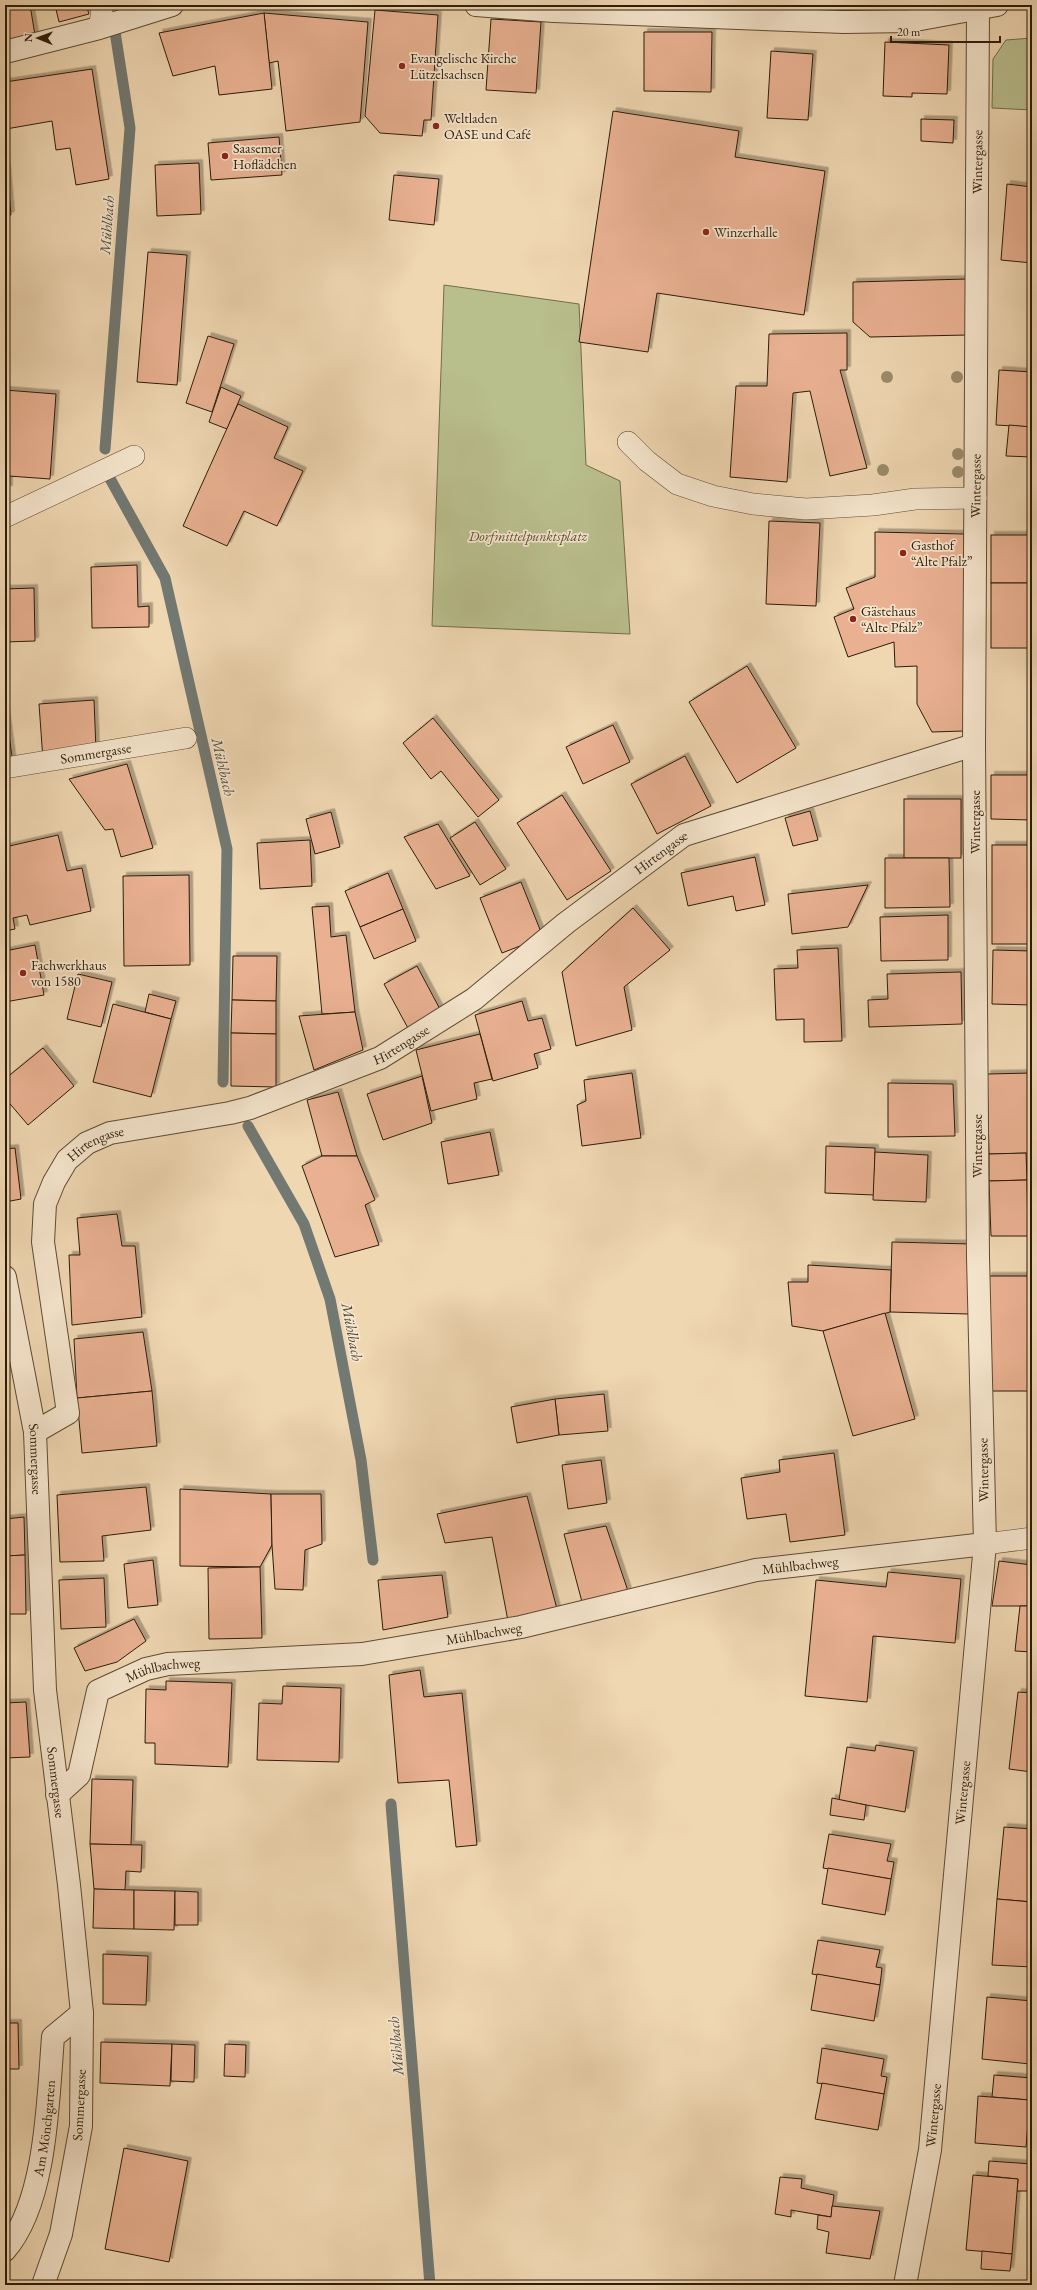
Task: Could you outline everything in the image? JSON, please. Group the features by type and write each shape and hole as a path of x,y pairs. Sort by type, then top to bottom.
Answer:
{"street":[{"path":"5,52 99,28 172,5"},
{"path":"476,5 562,12 844,22 910,21 983,6"},
{"name":"Wintergasse","path":"906,2285 930,2150 985,1544 978,1257 974,746 983,6"},
{"name":"Hirtengasse","path":"35,1432 68,1413 44,1242 45,1204 54,1182 67,1160 87,1143 110,1133 240,1111 380,1058 474,999 566,922 684,835 974,746"},
{"name":"Sommergasse","path":"5,1278 35,1432 45,1690 69,1885 82,2013 81,2126 61,2234 43,2285"},
{"name":"Mühlbachweg","path":"57,1795 79,1775 98,1691 146,1669 168,1664 362,1654 521,1627 756,1570 985,1544"},
{"name":"Am Mönchgarten","path":"5,2250 13,2240 29,2204 45,2146 53,2037 82,2013"}],"lane":[{"path":"99,28 102,12 100,5"},
{"path":"628,442 647,461 677,484 713,496 753,504 806,509 915,499 976,498"},
{"path":"5,517 134,456"},
{"name":"Sommergasse","path":"5,768 186,738"},
{"path":"985,1544 1032,1538"}],"green space":[{"path":"1032,38 1032,110 992,108 993,59 1006,40"},
{"name":"Dorfmittelpunktsplatz","path":"444,285 579,304 586,465 620,481 630,634 432,626"}],"building":[{"path":"5,5 30,5 35,35 5,40"},
{"path":"55,5 86,5 89,14 59,22"},
{"name":"Evangelische Kirche Lützelsachsen","path":"375,10 438,15 431,120 424,120 422,136 380,133 365,116"},
{"path":"264,13 368,22 360,122 286,131 278,61 269,63"},
{"path":"264,13 272,89 219,95 215,66 173,76 159,33"},
{"path":"491,19 541,22 536,93 486,90"},
{"path":"644,32 712,32 711,92 644,91"},
{"path":"885,42 949,45 947,94 912,93 912,97 883,96"},
{"path":"771,51 813,54 808,120 767,118"},
{"path":"92,69 109,179 76,185 70,148 56,150 52,121 6,129 5,82"},
{"name":"Winzerhalle","path":"613,111 739,131 735,157 825,171 804,315 657,293 648,352 579,342"},
{"path":"921,119 954,120 953,143 921,141"},
{"path":"279,137 282,175 211,180 208,143"},
{"path":"5,147 11,215 5,216"},
{"path":"199,163 201,214 157,216 155,165"},
{"path":"394,175 439,179 434,225 389,220"},
{"path":"1007,184 1032,187 1032,263 1001,260"},
{"path":"148,252 187,255 177,385 137,382"},
{"path":"967,279 968,335 870,337 853,322 853,282"},
{"path":"847,333 847,370 840,370 867,468 830,476 810,391 793,393 787,482 730,477 736,386 767,386 769,334"},
{"path":"208,336 234,344 212,412 186,403"},
{"path":"999,370 1032,372 1032,427 996,425"},
{"path":"221,387 241,396 227,429 209,422"},
{"path":"5,390 56,394 50,479 9,476 9,489 5,489"},
{"path":"238,404 288,427 274,458 303,471 277,526 244,511 227,546 183,526"},
{"path":"1009,425 1032,427 1032,457 1006,456"},
{"path":"769,521 820,523 816,606 766,604"},
{"path":"875,532 964,534 964,731 932,732 917,704 917,666 895,667 894,642 848,657 834,617 854,609 846,588 875,577"},
{"path":"991,535 1032,535 1032,583 991,583"},
{"path":"137,565 138,607 149,606 149,627 92,628 91,567"},
{"path":"991,583 1032,583 1032,648 991,648"},
{"path":"34,588 35,641 5,642 5,589"},
{"path":"747,666 796,748 737,783 689,702"},
{"path":"94,700 96,750 43,760 39,704"},
{"path":"5,706 13,764 5,765"},
{"path":"433,718 499,800 478,817 441,771 431,779 403,743"},
{"path":"613,725 630,762 583,784 566,747"},
{"path":"685,756 711,806 657,834 631,784"},
{"path":"127,764 153,848 121,857 113,829 105,830 69,779"},
{"path":"991,775 1031,775 1031,820 991,819"},
{"path":"562,795 611,871 567,900 517,823"},
{"path":"904,799 961,799 961,858 904,858"},
{"path":"810,811 818,840 793,846 785,818"},
{"path":"331,812 340,847 315,854 306,819"},
{"path":"475,822 506,869 480,885 450,838"},
{"path":"438,824 470,876 436,889 404,837"},
{"path":"58,835 67,871 82,868 91,911 30,925 27,915 13,918 15,929 5,931 5,847"},
{"path":"310,840 312,886 260,889 257,843"},
{"path":"992,845 1032,845 1032,944 992,944"},
{"path":"755,857 765,905 736,911 733,896 688,906 681,873"},
{"path":"885,858 949,858 950,907 885,908"},
{"path":"388,873 403,909 360,927 345,891"},
{"path":"189,875 190,965 124,966 123,876"},
{"path":"521,882 543,937 502,953 480,898"},
{"path":"868,885 848,927 792,934 788,894"},
{"path":"329,906 331,937 346,935 355,1012 322,1014 312,907"},
{"path":"633,908 670,950 624,987 632,1030 576,1046 562,972"},
{"path":"403,909 416,941 374,959 360,927"},
{"path":"948,915 948,960 881,961 880,917"},
{"name":"Fachwerkhaus von 1580","path":"35,945 44,995 5,1002 5,951"},
{"path":"838,948 842,1041 804,1042 804,1019 776,1020 774,969 798,968 797,950"},
{"path":"993,950 1032,951 1032,1005 992,1004"},
{"path":"233,956 277,956 276,1001 232,1000"},
{"path":"417,966 442,1013 409,1030 384,984"},
{"path":"961,972 962,1024 869,1027 868,1000 888,999 887,974"},
{"path":"78,974 112,982 101,1027 67,1019"},
{"path":"149,994 176,1001 171,1019 145,1012"},
{"path":"232,1000 276,1001 276,1034 231,1033"},
{"path":"522,1001 528,1021 542,1018 551,1049 534,1054 538,1068 493,1081 475,1015"},
{"path":"113,1004 171,1019 151,1097 93,1082"},
{"path":"355,1012 363,1050 314,1070 299,1016"},
{"path":"231,1033 276,1034 276,1087 231,1086"},
{"path":"480,1034 492,1079 474,1083 477,1099 431,1111 416,1050"},
{"path":"43,1048 74,1086 28,1125 5,1098 5,1079"},
{"path":"632,1073 641,1138 582,1146 577,1105 586,1101 584,1080"},
{"path":"1032,1073 1032,1153 989,1154 987,1074"},
{"path":"422,1076 432,1123 383,1140 367,1094"},
{"path":"888,1083 953,1084 955,1136 888,1137"},
{"path":"338,1092 357,1156 322,1156 307,1100"},
{"path":"490,1132 499,1175 448,1184 441,1142"},
{"path":"826,1146 875,1148 874,1195 825,1193"},
{"path":"15,1148 21,1199 5,1202 5,1149"},
{"path":"875,1152 928,1155 926,1202 873,1200"},
{"path":"1026,1153 1027,1180 989,1181 989,1154"},
{"path":"322,1156 357,1156 375,1200 365,1205 379,1245 335,1257 302,1166"},
{"path":"1027,1180 1028,1236 991,1236 989,1181"},
{"path":"117,1214 122,1246 135,1246 142,1317 72,1325 69,1255 80,1255 77,1218"},
{"path":"892,1242 971,1244 969,1314 890,1312"},
{"path":"808,1265 891,1270 890,1312 823,1331 792,1326 788,1282 808,1282"},
{"path":"988,1276 1032,1276 1032,1391 989,1391"},
{"path":"885,1313 915,1419 853,1436 823,1331"},
{"path":"143,1332 152,1391 77,1398 74,1339"},
{"path":"152,1391 157,1446 82,1453 77,1398"},
{"path":"604,1394 608,1431 559,1435 555,1399"},
{"path":"555,1399 559,1435 517,1443 511,1407"},
{"path":"834,1453 845,1535 790,1542 786,1514 747,1519 741,1478 780,1472 779,1460"},
{"path":"601,1460 607,1503 568,1509 562,1465"},
{"path":"146,1487 151,1530 102,1536 104,1561 60,1562 57,1495"},
{"path":"180,1489 271,1494 272,1545 260,1567 180,1566"},
{"path":"271,1494 321,1494 322,1544 305,1550 303,1590 275,1589"},
{"path":"527,1496 557,1609 508,1621 492,1537 445,1543 437,1514"},
{"path":"24,1517 25,1555 5,1556 5,1519"},
{"path":"606,1526 628,1591 582,1602 564,1534"},
{"path":"25,1555 26,1614 5,1614 5,1556"},
{"path":"153,1560 158,1605 128,1608 124,1564"},
{"path":"999,1561 1032,1565 1032,1606 992,1606"},
{"path":"260,1567 262,1638 209,1639 208,1568"},
{"path":"888,1572 961,1579 955,1643 873,1636 867,1702 805,1696 816,1580 886,1587"},
{"path":"442,1575 448,1617 383,1630 378,1580"},
{"path":"104,1578 106,1627 61,1629 59,1580"},
{"path":"1020,1606 1032,1606 1032,1652 1015,1651"},
{"path":"134,1619 146,1641 117,1662 85,1671 74,1648"},
{"path":"420,1670 424,1697 462,1693 477,1845 456,1847 449,1780 398,1783 389,1675"},
{"path":"166,1681 232,1683 228,1767 155,1764 155,1743 145,1743 146,1689 166,1690"},
{"path":"283,1686 341,1688 339,1762 257,1760 259,1703 282,1704"},
{"path":"1018,1692 1032,1693 1032,1772 1009,1769"},
{"path":"26,1702 30,1757 5,1758 5,1703"},
{"path":"876,1745 914,1751 905,1812 839,1800 847,1747 875,1751"},
{"path":"92,1779 133,1780 131,1845 90,1844"},
{"path":"832,1798 866,1805 864,1820 830,1815"},
{"path":"1004,1827 1032,1829 1032,1902 997,1899"},
{"path":"829,1834 891,1844 887,1861 894,1862 891,1879 823,1868"},
{"path":"90,1844 142,1845 141,1872 126,1871 125,1890 94,1889"},
{"path":"828,1868 891,1879 885,1915 822,1904"},
{"path":"94,1889 134,1890 134,1929 93,1928"},
{"path":"134,1890 175,1891 174,1930 134,1929"},
{"path":"175,1891 198,1892 198,1925 175,1925"},
{"path":"997,1899 1032,1902 1032,1967 992,1965"},
{"path":"818,1940 880,1950 876,1967 882,1968 880,1985 812,1974"},
{"path":"103,1954 148,1956 146,2005 103,2004"},
{"path":"817,1974 880,1985 874,2021 811,2010"},
{"path":"987,1997 1032,2001 1030,2064 982,2059"},
{"path":"5,2023 18,2023 19,2069 5,2069"},
{"path":"101,2042 172,2044 170,2086 100,2083"},
{"path":"172,2044 195,2045 194,2082 171,2081"},
{"path":"225,2044 246,2045 245,2077 224,2076"},
{"path":"822,2048 884,2059 881,2076 887,2077 884,2094 817,2083"},
{"path":"994,2075 1032,2078 1030,2100 992,2097"},
{"path":"822,2083 884,2094 878,2130 815,2119"},
{"path":"978,2096 1030,2100 1026,2147 975,2143"},
{"path":"124,2148 188,2161 169,2262 105,2249"},
{"path":"989,2161 1032,2164 1032,2191 1017,2191 1018,2179 988,2176"},
{"path":"973,2175 1018,2179 1012,2254 966,2250"},
{"path":"780,2177 802,2179 801,2188 834,2195 831,2217 791,2210 791,2217 775,2214"},
{"path":"832,2206 880,2211 870,2259 826,2253 829,2232 817,2229 818,2215 831,2217"},
{"path":"982,2251 1012,2254 1010,2271 981,2269"}],"waterway":[{"name":"Mühlbach","path":"105,449 130,128 113,19"},
{"name":"Mühlbach","path":"108,475 165,578 227,849 223,1082"},
{"name":"Mühlbach","path":"248,1126 304,1224 330,1299 361,1460 373,1560"},
{"name":"Mühlbach","path":"391,1804 430,2285"}],"place":[{"name":"Evangelische Kirche Lützelsachsen","path":"402,66"},
{"name":"Weltladen OASE und Café","path":"436,126"},
{"name":"Saasemer Hoflädchen","path":"225,156"},
{"name":"Winzerhalle","path":"706,232"},
{"name":"Gasthof “Alte Pfalz”","path":"903,553"},
{"name":"Gästehaus “Alte Pfalz”","path":"853,619"},
{"name":"Fachwerkhaus von 1580","path":"23,973"}]}
